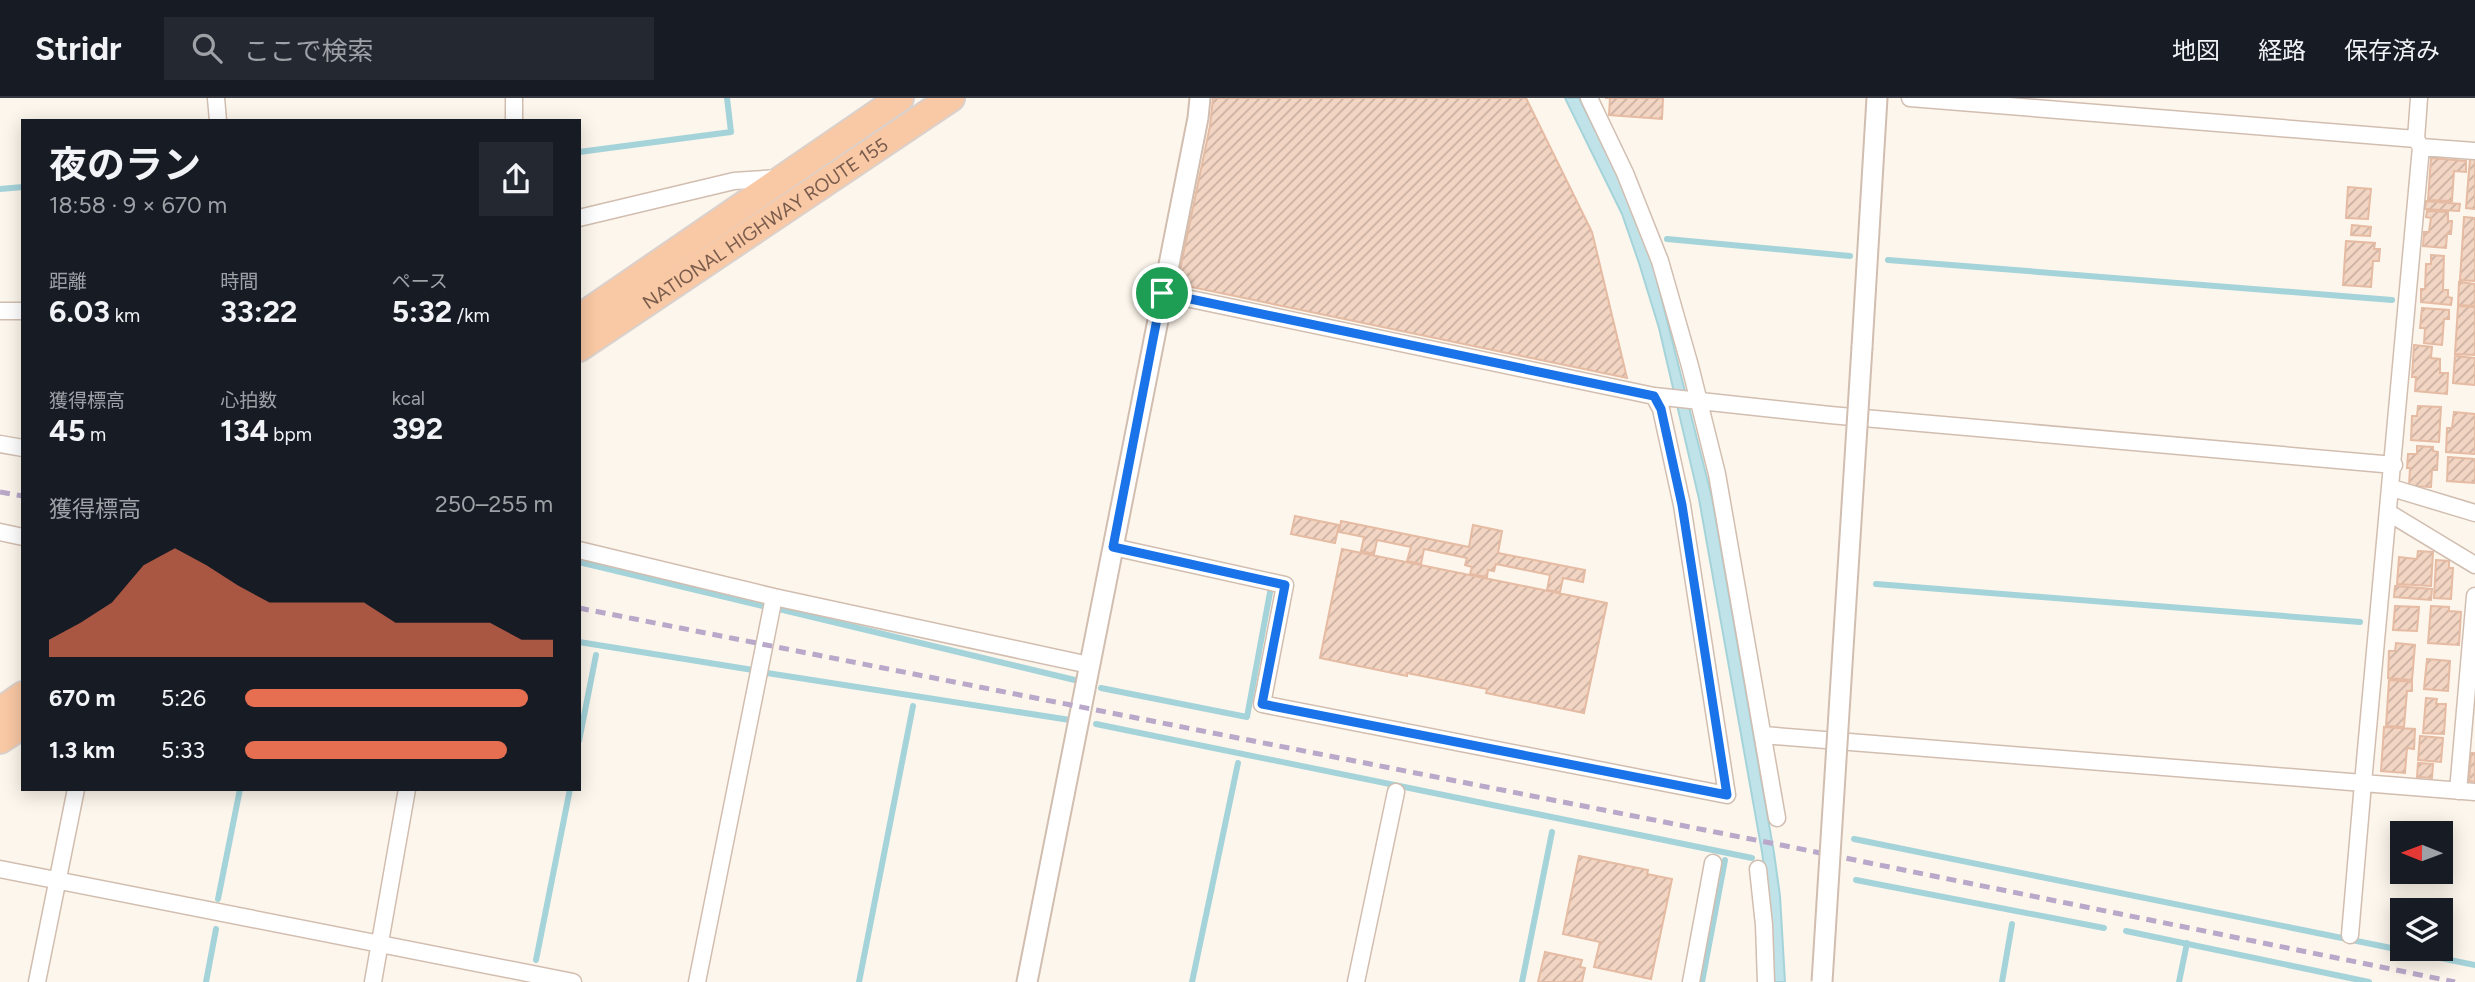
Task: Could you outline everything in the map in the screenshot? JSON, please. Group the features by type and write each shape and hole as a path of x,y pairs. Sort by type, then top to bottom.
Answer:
{"highway":[{"name":"NATIONAL HIGHWAY ROUTE 155","path":"581,317 900,98"},
{"name":"NATIONAL HIGHWAY ROUTE 155","path":"581,347 951,98"},
{"path":"0,711 21,696"},
{"path":"0,740 21,726"}],"street":[{"path":"216,98 218,119"},
{"path":"514,98 514,119"},
{"path":"1027,982 1200,98"},
{"path":"1589,98 1625,173 1660,261 1717,474 1777,818"},
{"path":"1822,982 1877,98"},
{"path":"1910,98 2418,143 2475,151"},
{"path":"2350,935 2394,465 2419,98"},
{"path":"581,218 734,181 782,178"},
{"path":"1162,293 1654,396 2394,465"},
{"path":"0,311 21,310"},
{"path":"1113,547 1285,585 1262,704 1727,795 1682,505 1661,409 1654,396"},
{"path":"0,444 21,448"},
{"path":"2392,488 2475,513"},
{"path":"2389,513 2475,565"},
{"path":"0,532 21,537"},
{"path":"581,550 774,597 1089,665"},
{"path":"2458,791 2475,596"},
{"path":"697,982 774,597"},
{"path":"1763,734 2475,792"},
{"path":"37,982 76,791"},
{"path":"373,982 407,791"},
{"path":"1356,982 1396,792"},
{"path":"1691,982 1713,863"},
{"path":"0,869 573,982"},
{"path":"1758,869 1766,982"}],"water":[{"path":"1565,98 1579,98 1629,198 1652,261 1712,498 1774,853 1780,896 1785,982 1772,982 1768,895 1762,852 1699,499 1659,328 1622,214"}],"building":[{"path":"1213,98 1526,98 1592,232 1627,378 1177,284 1210,126"},
{"path":"1610,98 1663,98 1662,119 1609,115"},
{"path":"2431,158 2466,161 2466,172 2454,171 2452,201 2428,200"},
{"path":"2470,158 2475,158 2475,209 2466,208"},
{"path":"2348,187 2371,189 2368,219 2346,218"},
{"path":"2426,201 2460,204 2459,211 2425,209"},
{"path":"2427,211 2448,212 2448,221 2452,221 2446,248 2423,246 2424,232 2429,232 2431,218 2426,217"},
{"path":"2464,217 2475,218 2475,281 2460,280"},
{"path":"2352,225 2371,227 2370,236 2351,235"},
{"path":"2346,241 2375,243 2374,249 2380,249 2379,261 2373,261 2371,287 2343,285"},
{"path":"2431,255 2444,256 2443,290 2448,290 2448,297 2452,298 2451,305 2421,302 2421,289 2425,289 2426,264 2431,264"},
{"path":"2459,282 2475,284 2475,306 2458,305"},
{"path":"2458,306 2475,307 2475,355 2455,354"},
{"path":"2422,308 2449,310 2449,319 2444,319 2442,345 2424,343 2425,328 2420,328"},
{"path":"2414,345 2432,347 2431,358 2440,359 2440,373 2448,373 2447,394 2415,391 2416,377 2412,377"},
{"path":"2455,356 2475,358 2475,385 2453,383"},
{"path":"2418,406 2441,407 2439,442 2411,440 2412,416 2417,416"},
{"path":"2454,412 2475,414 2475,454 2446,452 2447,428 2452,428"},
{"path":"2417,446 2433,447 2433,451 2438,452 2437,470 2432,470 2431,487 2409,486 2408,454 2417,454"},
{"path":"2448,457 2475,459 2475,483 2447,481"},
{"path":"1295,516 1339,525 1335,543 1291,534"},
{"path":"1341,521 1469,547 1473,525 1502,531 1498,553 1585,570 1583,582 1563,578 1560,592 1547,590 1550,575 1496,564 1494,571 1488,570 1487,577 1470,574 1472,567 1465,565 1467,558 1424,549 1421,564 1407,561 1411,547 1377,540 1374,554 1361,551 1364,537 1339,532"},
{"path":"1342,549 1607,603 1584,713 1486,693 1487,689 1320,658"},
{"path":"2418,551 2433,552 2431,586 2397,584 2399,557 2417,559"},
{"path":"2436,560 2449,561 2449,568 2453,568 2451,599 2434,598"},
{"path":"2395,586 2432,589 2431,600 2394,597"},
{"path":"2395,606 2419,607 2417,631 2393,630"},
{"path":"2431,606 2449,607 2449,611 2461,612 2459,645 2428,643"},
{"path":"2396,643 2415,645 2412,680 2388,678 2389,651 2395,651"},
{"path":"2427,659 2450,661 2448,691 2424,689"},
{"path":"2389,680 2412,682 2412,691 2407,691 2404,727 2386,726"},
{"path":"2426,698 2437,699 2436,704 2446,704 2444,734 2423,733"},
{"path":"2384,727 2415,729 2414,749 2407,748 2405,773 2381,771"},
{"path":"2420,736 2443,738 2441,762 2418,760"},
{"path":"2471,753 2475,753 2475,782 2469,781"},
{"path":"2418,763 2433,764 2432,778 2417,777"},
{"path":"1579,856 1648,870 1647,874 1672,879 1651,979 1594,967 1600,942 1563,934"},
{"path":"1545,952 1582,960 1580,967 1585,968 1582,982 1538,982"}],"waterway":[{"path":"581,152 731,132 727,98"},
{"path":"0,189 21,187"},
{"path":"1667,239 1850,256"},
{"path":"1888,260 2392,300"},
{"path":"581,562 763,606"},
{"path":"1876,584 2360,622"},
{"path":"1101,688 1247,717 1271,587"},
{"path":"779,609 1079,681"},
{"path":"581,642 753,670"},
{"path":"581,731 596,655"},
{"path":"767,673 1070,720"},
{"path":"859,982 913,706"},
{"path":"1096,724 1752,858"},
{"path":"1192,982 1238,763"},
{"path":"218,899 240,791"},
{"path":"536,960 570,791"},
{"path":"1522,982 1552,832"},
{"path":"1854,839 2475,965"},
{"path":"1702,982 1725,860"},
{"path":"1856,880 2104,928"},
{"path":"2002,982 2012,924"},
{"path":"206,982 216,929"},
{"path":"2126,931 2369,982"},
{"path":"2179,982 2187,943"}],"railway":[{"path":"0,492 21,496"},
{"path":"581,608 1786,846 2455,982"}],"route":[{"path":"1162,293 1654,396 1661,409 1682,505 1727,795 1262,704 1285,585 1113,547 1162,293"}]}
